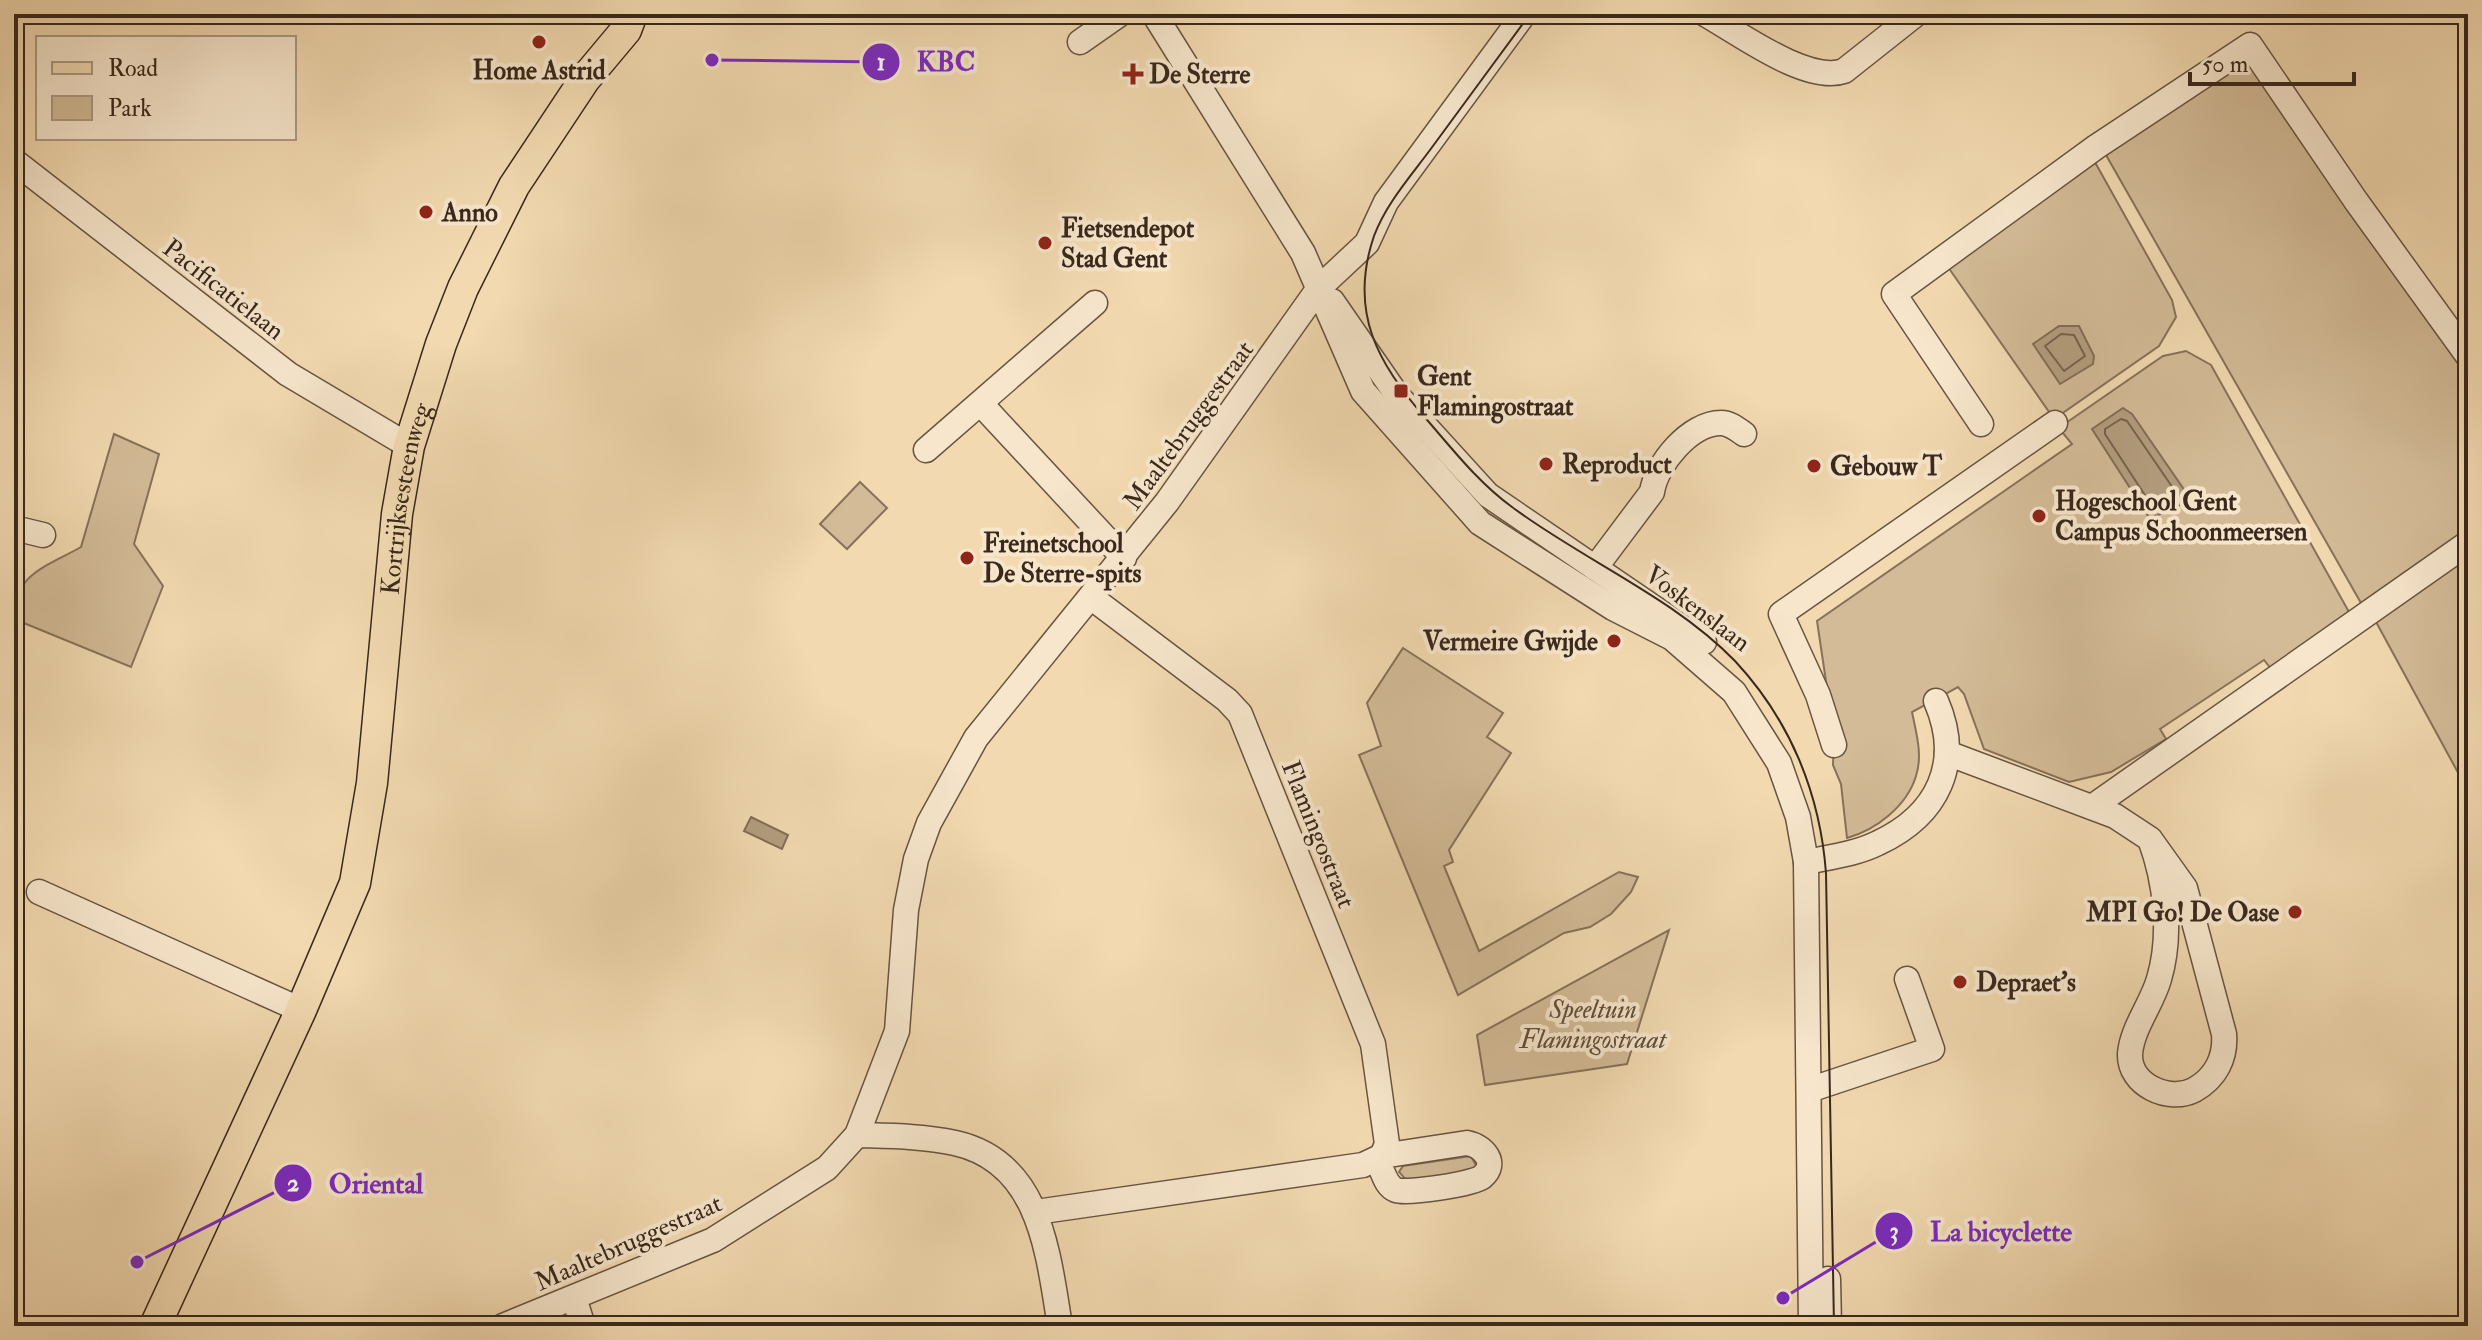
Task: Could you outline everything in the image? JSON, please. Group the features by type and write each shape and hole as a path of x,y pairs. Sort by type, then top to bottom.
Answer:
{"main road":[{"name":"Kortrijksesteenweg","path":"155,1326 344,913 365,841 385,611 409,446 441,344 489,234 542,139 629,22 652,14"}],"street":[{"path":"1080,42 1120,14"},
{"name":"Voskenslaan","path":"1154,14 1303,253 1363,391 1469,513 1500,537 1613,608 1672,638 1734,692 1779,763 1813,861"},
{"name":"Maaltebruggestraat","path":"503,1326 713,1240 827,1168 857,1135 897,1031 906,910 916,859 929,823 989,719 1124,558 1319,288 1367,243 1386,202 1524,14"},
{"path":"1705,14 1820,75 1844,71 1916,14"},
{"path":"1981,424 1894,294 2096,147 2250,45 2356,201 2468,356"},
{"name":"Pacificatielaan","path":"14,161 288,374 409,446"},
{"name":"Voskenslaan","path":"1319,288 1361,338 1393,390 1474,481 1505,509 1711,648 1756,695 1776,723 1798,768 1812,813 1817,1088 1829,1326"},
{"path":"926,450 982,405 1095,303"},
{"path":"982,405 1124,558"},
{"path":"1595,568 1652,492 1660,465 1669,453 1691,435 1719,422 1732,425 1744,434"},
{"path":"1834,745 1818,695 1781,614 2055,423"},
{"path":"14,528 43,535"},
{"path":"2092,807 2468,543"},
{"name":"Flamingostraat","path":"1036,1212 1379,1158 1387,1136 1373,1044 1240,714 1227,700 1092,598"},
{"path":"1813,861 1877,844 1918,817 1940,789 1947,753 1947,731 1936,701"},
{"path":"1947,753 2131,824 2150,839 2185,888 2224,1034 2223,1055 2216,1069 2199,1086 2178,1095 2152,1089 2140,1080 2131,1061 2133,1041 2159,980 2164,950 2164,891 2150,839"},
{"path":"39,892 301,1010"},
{"path":"1817,1088 1932,1049 1907,979"},
{"name":"Voskenslaan","path":"1811,1326 1817,1088"},
{"path":"857,1135 929,1139 981,1152 1024,1188 1045,1237 1060,1326"},
{"path":"574,1298 583,1326"}],"green space":[{"path":"2239,60 2255,69 2468,377 2468,528 2361,603 2106,155"},
{"path":"2089,164 2096,164 2172,300 2176,317 2159,346 2054,419 1948,267"},
{"path":"2186,351 2211,365 2349,612 2272,670 2264,660 2160,729 2166,739 2111,772 2069,782 1984,749 1964,694 1958,687 1912,712 1919,760 1916,776 1906,797 1879,823 1847,838 1841,784 1833,765 1834,735 1817,621 2072,444 2062,432 2063,425 2163,356"},
{"path":"114,434 159,454 134,544 163,586 131,667 14,619 15,604 26,581 44,566 81,547"},
{"path":"860,482 887,508 847,549 820,524"},
{"path":"2468,556 2468,791 2375,620"},
{"path":"1403,648 1503,713 1487,737 1511,753 1449,850 1453,862 1444,866 1479,951 1619,872 1638,877 1631,892 1611,914 1590,927 1564,933 1458,995 1359,755 1381,746 1367,703"},
{"name":"Speeltuin Flamingostraat","path":"1669,930 1627,1064 1485,1085 1477,1035"},
{"path":"1471,1156 1477,1167 1472,1172 1408,1182 1399,1172 1403,1166"}],"water":[{"path":"2059,326 2079,326 2094,356 2093,364 2060,384 2033,344"},
{"path":"2123,408 2132,414 2185,491 2180,505 2150,519 2092,429"},
{"path":"751,817 788,835 782,849 744,831"}],"tram line":[{"path":"1530,14 1385,213 1374,236 1367,263 1364,289 1366,313 1372,336 1395,379 1478,477 1500,498 1539,526 1656,598 1711,638 1735,661 1772,708 1799,759 1817,814 1826,873 1834,1326"}],"place":[{"name":"Home Astrid","path":"539,42"},
{"name":"KBC","path":"712,60"},
{"name":"De Sterre","path":"1133,74"},
{"name":"Anno","path":"426,212"},
{"name":"Fietsendepot Stad Gent","path":"1045,243"},
{"name":"Gent Flamingostraat","path":"1401,391"},
{"name":"Reproduct","path":"1546,464"},
{"name":"Gebouw T","path":"1814,466"},
{"name":"Hogeschool Gent Campus Schoonmeersen","path":"2039,516"},
{"name":"Freinetschool De Sterre-spits","path":"967,558"},
{"name":"Vermeire Gwijde","path":"1614,641"},
{"name":"MPI Go! De Oase","path":"2295,912"},
{"name":"Depraet's","path":"1960,982"},
{"name":"Oriental","path":"137,1262"},
{"name":"La bicyclette","path":"1783,1298"}]}
